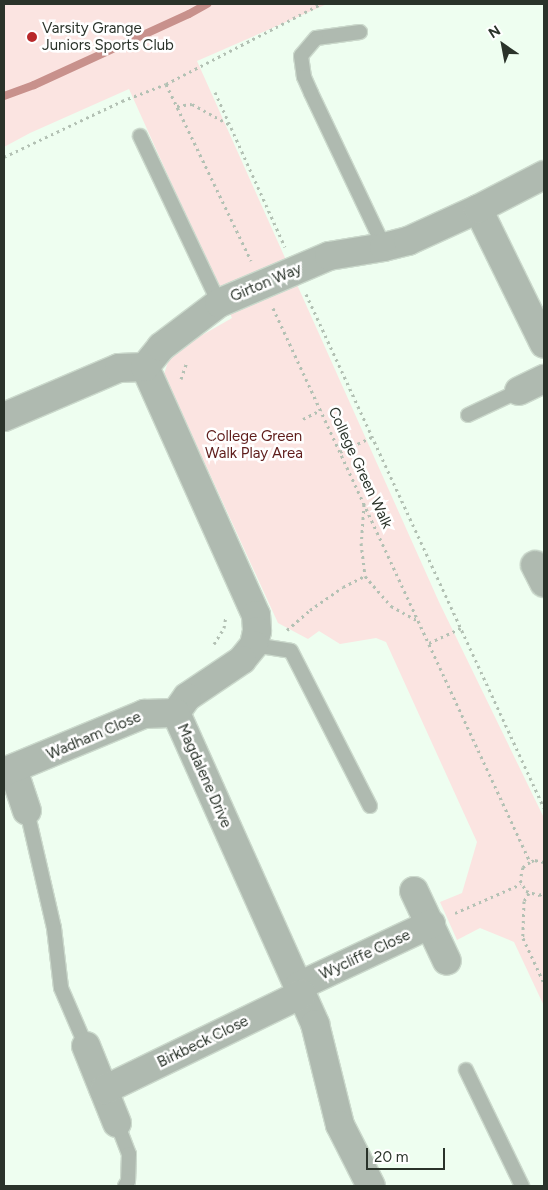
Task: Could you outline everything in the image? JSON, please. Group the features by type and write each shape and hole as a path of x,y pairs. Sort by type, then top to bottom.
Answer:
{"street":[{"name":"Girton Way","path":"145,367 161,347 218,302 329,256 384,248 408,240 478,209 544,175"},
{"path":"478,209 544,344"},
{"path":"4,417 120,368 145,367 256,615 256,638"},
{"path":"519,391 544,379"},
{"name":"Magdalene Drive","path":"256,638 242,660 187,697 176,713 315,1024 340,1126 370,1186"},
{"name":"Wadham Close","path":"27,811 8,771 144,714 176,713"},
{"path":"414,891 447,961"},
{"name":"Wycliffe Close","path":"301,990 431,924"},
{"name":"Birkbeck Close","path":"104,1090 301,990"},
{"path":"86,1046 117,1123"}],"lane":[{"path":"360,32 316,38 301,56 304,77 310,93 384,248"},
{"path":"140,136 218,302"},
{"path":"468,415 519,391"},
{"path":"256,638 291,651 370,806"},
{"name":"Wadham Close","path":"27,811 54,928 61,988 86,1046"},
{"path":"466,1070 522,1186"},
{"path":"117,1123 129,1154 128,1181 125,1186"}],"path":[{"path":"4,158 122,101 166,84 321,4"},
{"name":"College Green Walk","path":"166,84 321,410 530,862"},
{"path":"215,92 295,270 544,808"},
{"path":"176,106 192,104 230,125"},
{"path":"179,385 188,359"},
{"path":"303,419 321,410"},
{"path":"340,452 372,437"},
{"path":"364,504 361,543 365,576 391,606 418,621"},
{"path":"256,638 285,632 310,610 343,587 365,576"},
{"path":"208,652 224,628 227,610"},
{"path":"428,643 461,628"},
{"path":"544,861 530,862 520,874 521,884 529,893 539,895 544,893"},
{"path":"431,924 521,884"},
{"path":"529,893 524,902 524,938 544,983"}],"green space":[{"name":"College Green Walk Play Area","path":"4,4 327,4 197,61 439,602 544,818 544,1006 514,942 480,928 457,940 440,902 462,893 477,842 386,642 376,638 340,644 319,631 308,639 278,623 164,374 171,353 232,318 129,89 30,133 4,147"}],"waterway":[{"path":"4,96 34,85 207,4"}],"place":[{"name":"Varsity Grange Juniors Sports Club","path":"32,37"}]}
